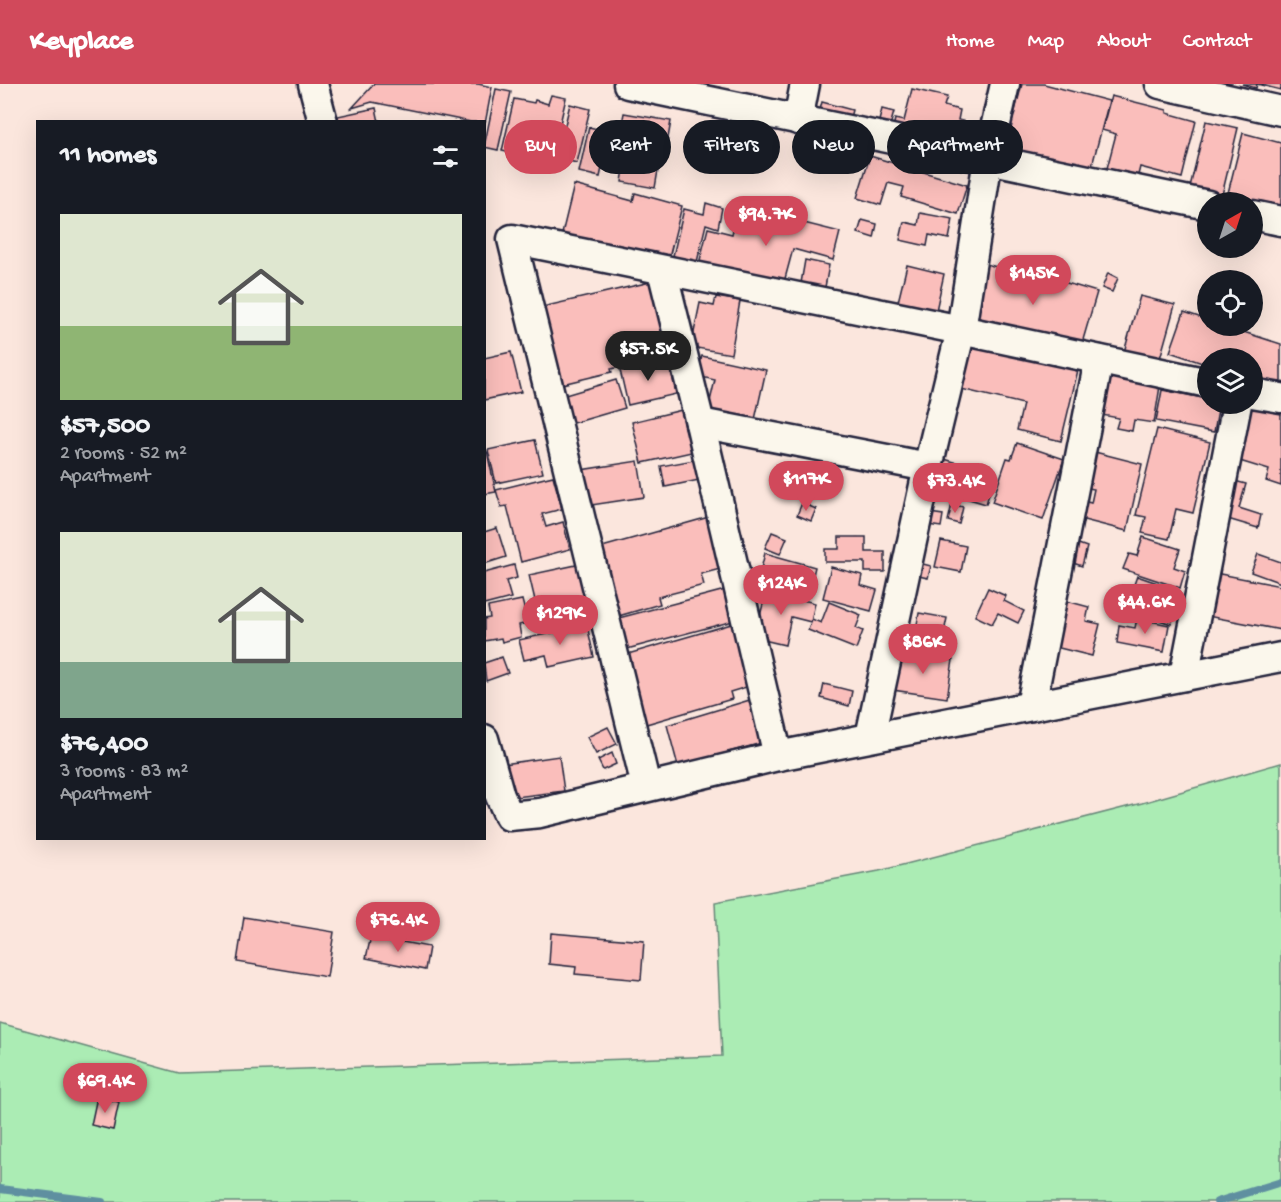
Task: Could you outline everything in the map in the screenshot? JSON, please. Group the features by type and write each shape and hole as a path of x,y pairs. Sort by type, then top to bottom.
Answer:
{"street":[{"path":"313,84 322,120"},
{"path":"628,84 798,120 805,84"},
{"path":"997,120 1005,84"},
{"path":"1160,84 1281,111"},
{"path":"1023,166 1197,203"},
{"path":"870,737 928,467 961,330 986,174"},
{"path":"1263,217 1281,221"},
{"path":"646,786 512,239 961,330 1197,381"},
{"path":"662,270 778,756"},
{"path":"1030,706 1099,360"},
{"path":"1263,395 1281,398"},
{"path":"1184,676 1235,414"},
{"path":"700,423 928,467"},
{"path":"486,746 500,796 509,816 540,813 778,756 1281,657"}],"green space":[{"path":"1281,763 1281,1202 0,1202 0,1023 179,1073 722,1056 715,902 879,871 1142,803"}],"building":[{"path":"374,84 478,84 492,87 486,120 461,120 372,102 352,108"},
{"path":"1022,84 1044,84 1109,101 1089,177 1023,158 1023,120 1013,120"},
{"path":"1242,84 1257,84 1256,88"},
{"path":"1257,84 1281,84 1281,90"},
{"path":"496,89 511,92 498,150 486,147"},
{"path":"912,89 947,97 944,106 960,110 958,120 904,120"},
{"path":"551,95 566,98 561,120 509,120 514,99 534,103 535,100 548,104"},
{"path":"1111,96 1167,110 1167,113 1196,121 1182,178 1140,167 1137,179 1106,172 1116,134 1102,130"},
{"path":"822,102 852,110 849,120 818,120"},
{"path":"570,104 590,109 577,163 577,120 566,120"},
{"path":"376,108 379,120 339,120 338,116"},
{"path":"882,109 894,112 892,120 887,120 887,133 877,129"},
{"path":"624,113 665,120 623,120"},
{"path":"1206,121 1238,128 1223,192 1189,191"},
{"path":"589,127 589,174 601,174 600,177 579,172"},
{"path":"1243,133 1281,143 1281,207 1263,202 1263,192 1228,192"},
{"path":"875,157 887,161 887,174 930,174 967,185 958,214 901,197 904,187 888,183 881,205 857,198 864,174 875,174"},
{"path":"623,174 657,174 655,188 622,182"},
{"path":"574,185 633,201 635,193 682,206 668,262 562,234"},
{"path":"706,203 722,208 718,228 706,224 697,262 673,256 684,209 704,214"},
{"path":"760,212 840,232 833,260 793,249 783,286 699,264 708,228 732,234 736,217 757,222"},
{"path":"920,213 953,219 949,239 929,235 927,246 900,240 904,222 918,225"},
{"path":"862,220 877,224 874,238 858,233"},
{"path":"805,260 829,265 824,293 800,289"},
{"path":"983,263 1010,271 1007,281 1019,285 1023,270 1097,292 1080,350 967,317"},
{"path":"907,265 944,274 935,315 897,306"},
{"path":"1108,273 1118,278 1112,292 1102,288"},
{"path":"655,281 675,354 611,369 612,372 558,385 542,307"},
{"path":"1140,296 1175,305 1159,362 1124,352"},
{"path":"716,297 740,301 731,354 691,347 700,303 714,306"},
{"path":"1184,312 1197,316 1197,336 1256,336 1281,344 1281,389 1263,383 1263,348 1197,348 1197,361 1170,352"},
{"path":"964,343 1078,370 1061,441 1017,430 1023,404 953,387"},
{"path":"511,352 521,392 486,400 486,358"},
{"path":"702,356 766,370 754,424 707,414 715,380 697,376"},
{"path":"669,360 676,394 628,405 620,370"},
{"path":"1103,375 1160,386 1154,423 1134,420 1132,431 1116,428 1119,418 1096,414"},
{"path":"616,380 625,408 570,424 562,396"},
{"path":"1162,390 1197,397 1197,414 1217,414 1214,432 1156,421"},
{"path":"1263,406 1281,412 1281,486 1266,481 1269,470 1230,458 1248,414 1263,414"},
{"path":"686,409 696,451 642,463 632,422"},
{"path":"1157,429 1210,442 1193,513 1176,509 1169,539 1142,533 1146,517 1136,515"},
{"path":"535,440 543,473 496,483 488,450"},
{"path":"1017,443 1064,459 1043,520 992,502 1007,458 1011,459"},
{"path":"1087,450 1142,464 1127,531 1072,517 1076,499 1091,503 1094,489 1078,486"},
{"path":"486,452 496,492 486,494"},
{"path":"941,458 995,474 986,504 942,491 946,477 936,474"},
{"path":"699,459 704,479 665,487 661,466"},
{"path":"638,461 644,497 585,506 581,470"},
{"path":"553,476 562,509 542,514 546,527 563,522 570,549 521,562 507,506 501,507 496,490"},
{"path":"1231,480 1246,484 1239,508 1261,515 1258,528 1221,517"},
{"path":"802,503 816,509 811,521 797,515"},
{"path":"952,504 963,507 959,524 948,521"},
{"path":"923,512 943,515 941,527 921,524"},
{"path":"709,517 724,568 701,574 704,585 658,597 660,604 615,617 595,549"},
{"path":"497,528 506,557 486,563 486,531"},
{"path":"772,532 787,538 780,554 765,548"},
{"path":"839,537 866,537 866,552 885,552 885,572 865,572 865,562 825,562 825,549 839,549"},
{"path":"1143,537 1180,549 1174,567 1185,571 1180,588 1123,569 1129,554 1137,556"},
{"path":"941,541 966,546 961,572 935,567"},
{"path":"1073,542 1087,547 1082,566 1067,561"},
{"path":"765,553 815,567 808,595 758,581"},
{"path":"1258,554 1281,562 1281,583 1251,572"},
{"path":"911,561 931,566 928,578 909,574"},
{"path":"581,564 589,600 538,613 529,575"},
{"path":"514,565 517,578 506,581 511,598 486,604 486,572"},
{"path":"831,567 862,575 860,585 877,590 871,611 823,598"},
{"path":"1215,573 1281,586 1281,630 1207,616"},
{"path":"1137,576 1163,585 1159,596 1179,603 1171,624 1117,605 1122,590 1131,593"},
{"path":"988,588 1006,596 1004,601 1024,611 1018,623 998,613 992,624 975,616"},
{"path":"729,589 737,620 623,650 615,619"},
{"path":"766,591 815,603 811,622 791,617 785,645 755,638"},
{"path":"1059,599 1089,607 1086,621 1100,624 1092,656 1047,645"},
{"path":"522,600 528,623 519,625 521,637 502,642 501,638 486,641 486,619 490,618 488,607"},
{"path":"829,602 861,615 856,628 863,631 856,649 808,630 812,619 821,623"},
{"path":"919,613 947,618 941,647 914,642"},
{"path":"1137,618 1169,625 1164,652 1117,643 1119,625 1135,628"},
{"path":"735,623 753,685 730,692 732,699 643,725 621,656"},
{"path":"587,625 594,657 549,667 546,655 524,660 519,640"},
{"path":"899,653 953,660 947,698 893,690"},
{"path":"502,657 508,673 486,681 486,662"},
{"path":"824,684 852,691 849,706 821,698"},
{"path":"753,699 765,742 678,766 667,725"},
{"path":"608,727 617,744 596,754 587,737"},
{"path":"612,753 616,764 603,770 598,760"},
{"path":"559,756 564,791 508,798 504,764"},
{"path":"244,917 334,932 327,977 237,962"},
{"path":"551,933 644,941 641,980 575,974 576,967 549,964"},
{"path":"371,936 429,947 425,970 366,958"},
{"path":"97,1097 119,1102 113,1130 91,1125"}],"waterway":[{"path":"1217,1202 1281,1182"},
{"path":"0,1189 102,1202"}]}
